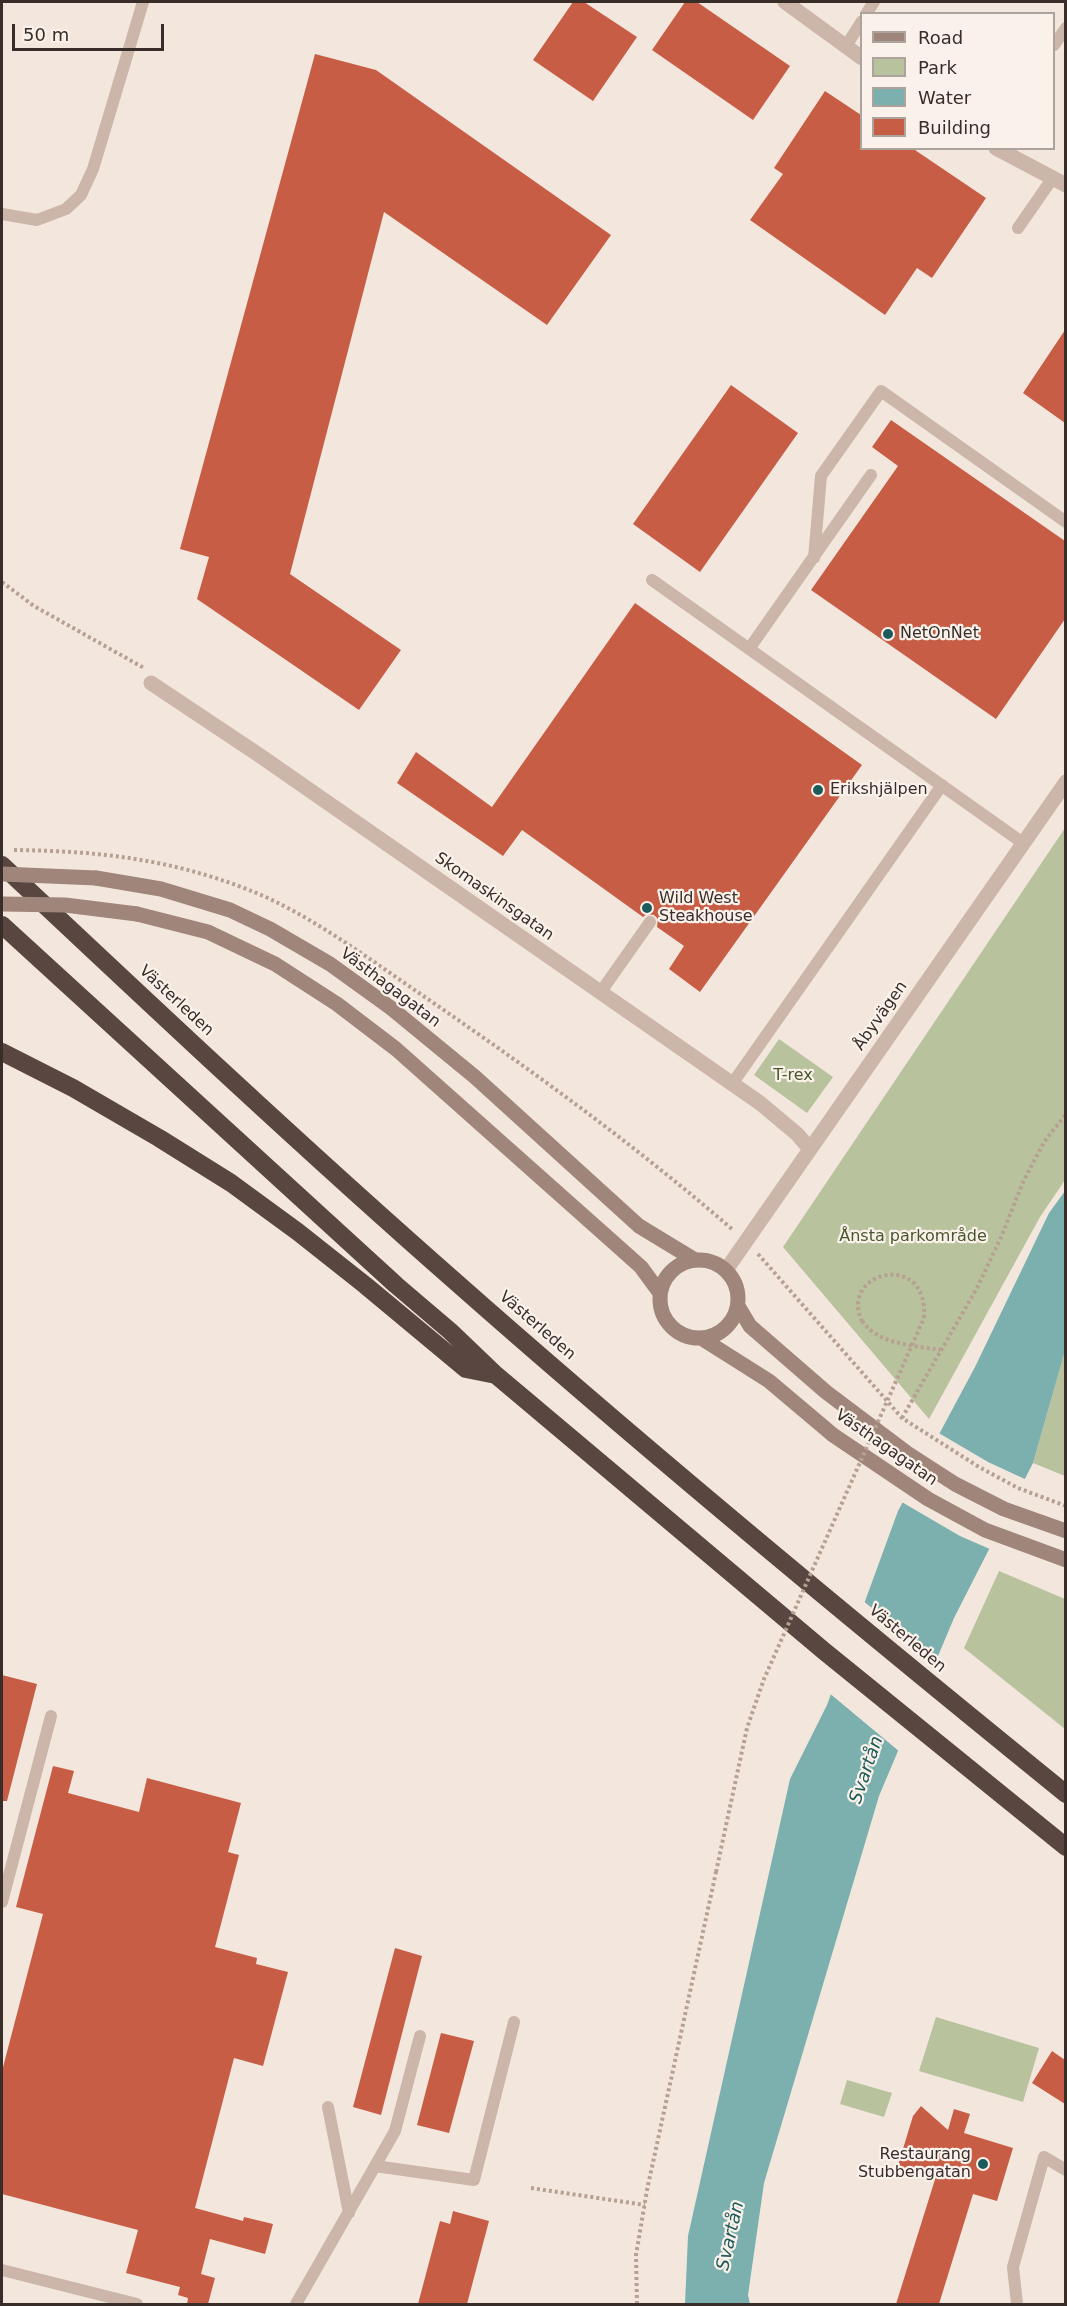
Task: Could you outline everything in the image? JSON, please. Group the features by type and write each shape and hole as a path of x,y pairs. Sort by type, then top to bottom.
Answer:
{"highway":[{"name":"Västerleden","path":"2,865 158,1012 456,1282 842,1611 1065,1794"},
{"path":"2,925 496,1375 923,1734 1065,1847"},
{"path":"2,1052 73,1088 150,1132 231,1183 306,1239 466,1369 496,1375"}],"main road":[{"name":"Västhagagatan","path":"2,874 96,878 161,889 230,910 270,929 330,964 391,1008 475,1077 639,1226 695,1260"},
{"path":"2,904 65,905 137,915 216,935 275,964 337,1004 396,1049 613,1242 641,1268 660,1293"},
{"path":"695,1260 708,1261 726,1270 736,1285 738,1306 733,1320 724,1330 716,1335 701,1338 680,1334 669,1325 660,1307 660,1293 670,1272 681,1264 695,1260"},
{"name":"Västhagagatan","path":"738,1306 750,1326 826,1392 907,1453 955,1484 1004,1509 1065,1531"},
{"name":"Västhagagatan","path":"701,1338 769,1381 833,1435 896,1479 959,1516 1018,1544 1065,1560"}],"street":[{"path":"785,2 860,56"},
{"path":"1000,150 1059,182"},
{"name":"Skomaskinsgatan","path":"151,683 259,754 760,1103 797,1134 810,1149"},
{"name":"Åbyvägen","path":"726,1270 1065,782"}],"lane":[{"path":"2,214 38,220 66,209 81,195 93,169 143,2"},
{"path":"846,46 860,23"},
{"path":"1055,42 1065,28"},
{"path":"1018,228 1059,182"},
{"path":"814,558 821,476 881,391 1065,522"},
{"path":"749,649 871,474"},
{"path":"652,580 1023,843"},
{"path":"732,1084 942,785"},
{"path":"600,993 650,922"},
{"path":"2,1902 51,1716"},
{"path":"375,2166 474,2180 514,2022"},
{"path":"296,2304 395,2131 420,2036"},
{"path":"328,2107 348,2213"},
{"path":"1017,2304 1013,2267 1044,2157 1065,2170"},
{"path":"2,2270 137,2304"}],"path":[{"path":"2,582 33,606 135,662 151,673 151,683"},
{"path":"13,850 74,852"},
{"path":"388,972 582,1109 696,1198 738,1235"},
{"path":"902,1418 977,1288 1002,1235 1023,1182 1044,1142 1065,1114"},
{"path":"759,1256 902,1418 979,1467 1038,1496 1065,1506"},
{"path":"637,2304 636,2255 645,2205 747,1728 764,1679 924,1318 925,1302 920,1289 908,1278 882,1275 871,1280 862,1290 858,1302 862,1321 869,1332 887,1340 940,1350"},
{"path":"531,2188 645,2205"}],"green space":[{"name":"Ånsta parkområde","path":"1065,828 1065,1180 1040,1217 929,1419 783,1247"},
{"name":"T-rex","path":"779,1039 833,1077 807,1113 754,1075"},
{"path":"1065,1351 1065,1476 1033,1463"},
{"path":"999,1571 1065,1599 1065,1729 964,1648"},
{"path":"936,2017 1039,2048 1023,2102 919,2071"},
{"path":"847,2080 892,2093 884,2117 840,2104"}],"water":[{"name":"Svartån","path":"1065,1191 1065,1351 1033,1463 954,1618 879,1796 764,2183 748,2295 750,2304 685,2304 688,2236 790,1779 827,1705 898,1511 975,1367 1049,1213"}],"pier":[{"path":"937,1432 988,1462 1027,1480 992,1550 960,1536 900,1501"},
{"path":"862,1600 939,1662 900,1752 828,1692"}],"building":[{"path":"573,2 584,2 637,37 593,101 533,60"},
{"path":"685,2 697,2 790,66 753,120 652,50"},
{"path":"315,54 376,70 611,235 547,325 384,212 290,574 401,650 359,710 197,599 209,557 180,549"},
{"path":"825,91 860,114 860,150 915,150 986,198 932,278 917,268 885,315 750,220 783,174 774,168"},
{"path":"1065,330 1065,423 1023,393"},
{"path":"731,385 798,433 700,572 633,524"},
{"path":"891,420 1065,541 1065,619 996,719 811,590 898,466 872,447"},
{"path":"635,603 862,765 700,992 669,969 684,946 657,927 658,919 654,915 647,914 643,917 522,830 503,856 397,783 416,752 492,807"},
{"path":"2,1675 37,1684 7,1801 2,1801"},
{"path":"53,1766 74,1771 68,1793 139,1812 147,1778 241,1803 228,1852 239,1855 215,1947 257,1958 256,1964 288,1972 263,2066 234,2058 195,2208 243,2221 244,2217 273,2224 265,2254 210,2239 201,2274 215,2278 208,2304 187,2304 188,2298 178,2295 180,2287 126,2273 138,2230 2,2194 2,2071 43,1914 16,1907"},
{"path":"395,1948 422,1956 381,2115 353,2107"},
{"path":"441,2033 474,2041 449,2133 417,2125"},
{"path":"1052,2051 1065,2060 1065,2104 1032,2083"},
{"path":"921,2106 948,2130 954,2109 970,2114 964,2133 1013,2148 997,2201 973,2194 939,2304 896,2304 937,2173 902,2175 899,2162 913,2116"},
{"path":"453,2211 489,2221 467,2304 418,2304 440,2221 450,2224"}],"place":[{"name":"NetOnNet","path":"888,634"},
{"name":"Erikshjälpen","path":"818,790"},
{"name":"Wild West Steakhouse","path":"647,908"},
{"name":"Restaurang Stubbengatan","path":"983,2164"}]}
